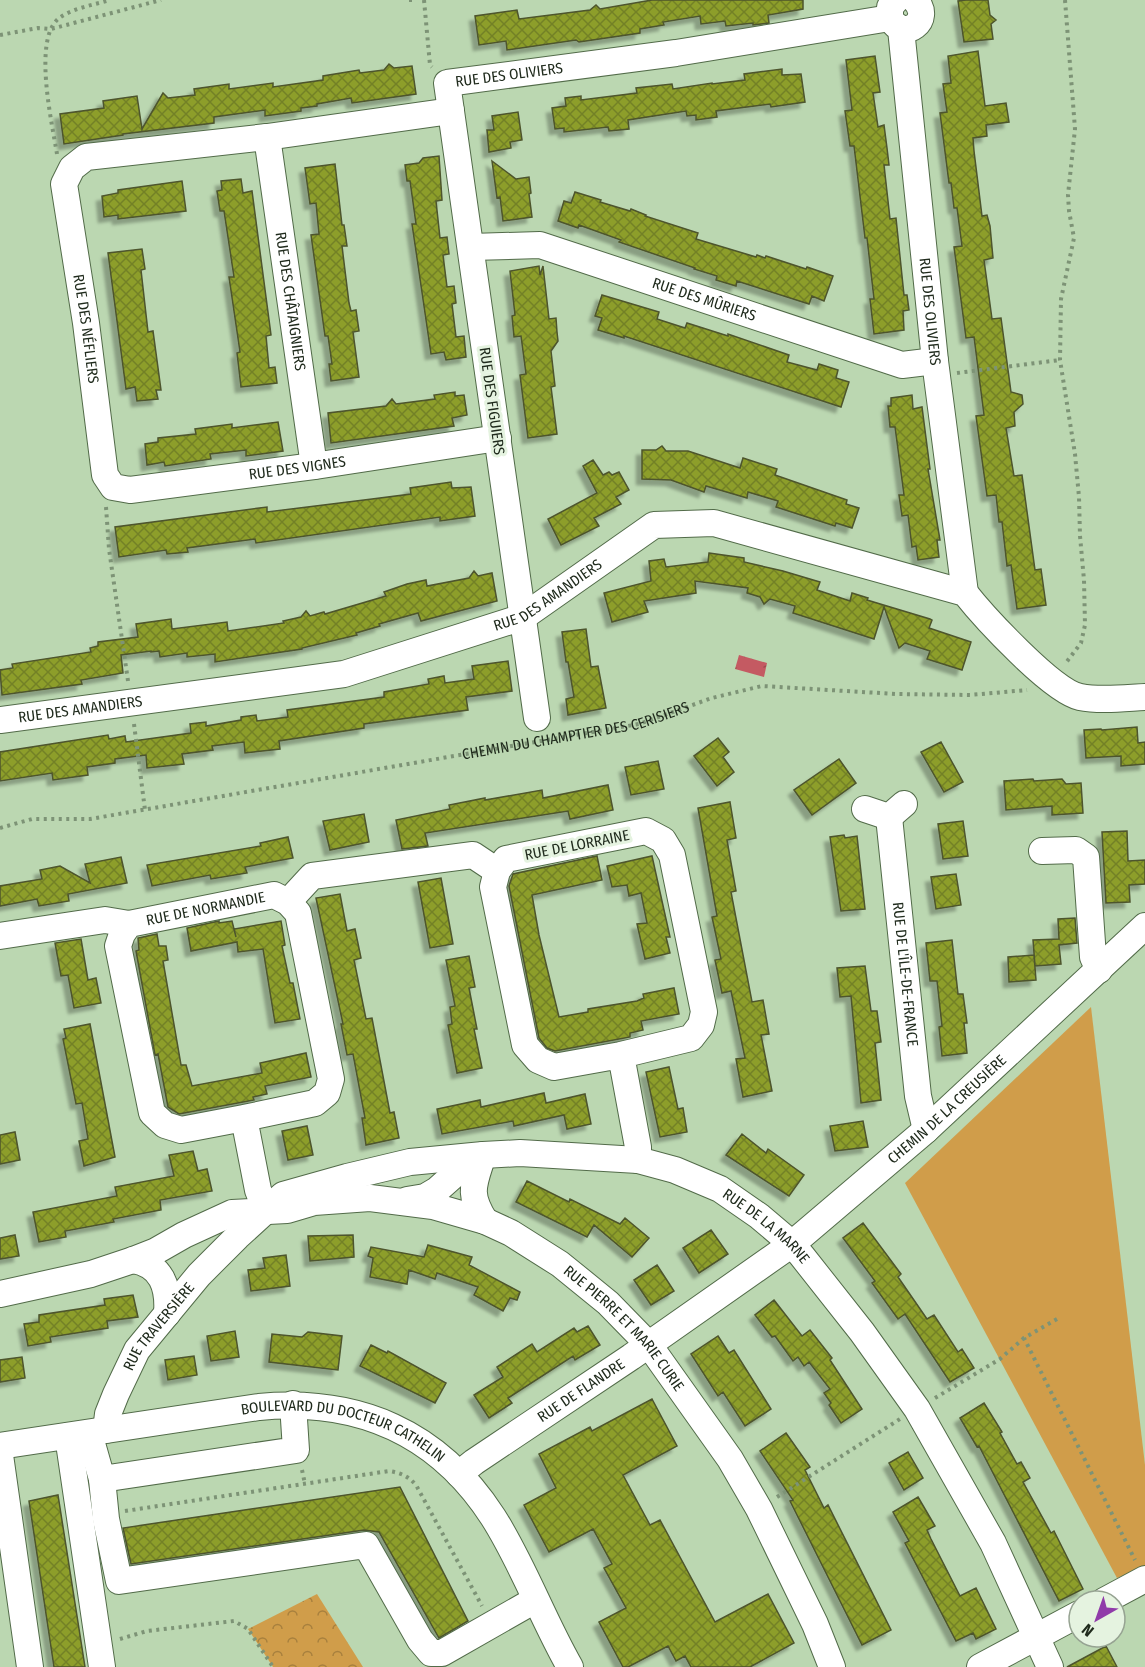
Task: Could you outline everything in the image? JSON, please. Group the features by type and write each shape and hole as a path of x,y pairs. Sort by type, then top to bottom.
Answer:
{"street":[{"path":"896,16 912,28 920,21 922,11 915,0"},
{"name":"RUE DES OLIVIERS","path":"447,83 676,54 896,16 964,593"},
{"name":"RUE DES FIGUIERS","path":"447,83 537,718"},
{"name":"RUE DES OLIVIERS","path":"64,184 72,168 86,157 267,137 451,111"},
{"name":"RUE DES CHÂTAIGNIERS","path":"267,137 314,466"},
{"name":"RUE DES NÉFLIERS","path":"64,184 86,322 105,475"},
{"name":"RUE DES MÛRIERS","path":"471,247 540,245 902,365 936,368"},
{"name":"RUE DES VIGNES","path":"105,475 113,487 130,490 314,466 498,438"},
{"name":"RUE DES AMANDIERS","path":"0,720 344,674 523,617 654,525 714,523 964,593"},
{"path":"964,593 980,612 1055,672 1062,689 1080,697 1145,697"},
{"name":"RUE DE L'ÎLE-DE-FRANCE","path":"886,810 918,1096 926,1130"},
{"name":"RUE DE LORRAINE","path":"646,831 663,840 672,855 704,1012 700,1025 691,1038 621,1055 554,1067 538,1060 525,1045 493,887 497,871 506,859 646,831"},
{"path":"1042,851 1076,850 1086,856 1093,957 1099,969"},
{"path":"288,902 312,876 473,855 497,871"},
{"name":"RUE DE NORMANDIE","path":"274,895 288,902 298,913 331,1079 327,1093 315,1103 244,1118 181,1130 165,1125 152,1113 118,946 122,934 129,924 274,895"},
{"path":"0,936 105,920 129,924"},
{"name":"CHEMIN DE LA CREUSIÈRE","path":"792,1244 926,1130 1145,926"},
{"path":"621,1055 638,1147 638,1160"},
{"path":"244,1118 258,1190 266,1211"},
{"name":"RUE DE LA MARNE","path":"266,1211 283,1195 410,1162 443,1170 483,1155 520,1153 638,1160 675,1170 720,1189 759,1216 792,1244 862,1332 917,1409 993,1543 1050,1667"},
{"path":"480,1213 473,1188 483,1155"},
{"path":"443,1170 480,1213"},
{"path":"403,1201 425,1197 437,1191 443,1170"},
{"name":"RUE PIERRE ET MARIE CURIE","path":"145,1256 184,1234 232,1213 287,1210 314,1202 341,1199 403,1201 480,1213 560,1264 608,1303 649,1345 729,1459 759,1509 793,1576 832,1667"},
{"name":"RUE PIERRE ET MARIE CURIE","path":"0,1294 91,1274 145,1256 237,1237 266,1211"},
{"name":"RUE TRAVERSIÈRE","path":"88,1433 108,1414 137,1350 199,1275 237,1237"},
{"name":"RUE DE FLANDRE","path":"459,1474 649,1345 792,1244"},
{"path":"145,1256 145,1262 163,1280 167,1290 168,1314"},
{"path":"102,1479 296,1450 293,1404"},
{"name":"BOULEVARD DU DOCTEUR CATHELIN","path":"0,1446 293,1404 357,1413 379,1421 404,1432 430,1449 471,1486 494,1518 570,1667"},
{"path":"88,1433 102,1479 106,1519 119,1581 366,1545 420,1640 431,1653 442,1653 536,1600"},
{"path":"88,1433 101,1656"},
{"path":"0,1455 30,1667"},
{"path":"1127,1589 1145,1580"},
{"path":"981,1667 1067,1620"}],"path":[{"path":"64,184 55,144 45,68 45,52 51,28 55,22 67,14 110,0"},
{"path":"0,35 51,28 162,0"},
{"path":"409,0 414,0"},
{"path":"424,0 430,65 447,83"},
{"path":"1055,672 1081,643 1085,625 1075,454 1060,360 1061,299 1074,238 1068,203 1075,129 1065,0"},
{"path":"936,368 1060,360"},
{"path":"105,475 109,549 145,810"},
{"name":"CHEMIN DU CHAMPTIER DES CERISIERS","path":"0,828 32,819 90,819 639,724 712,698 762,686 896,694 970,695 1028,690 1055,672"},
{"path":"759,1509 1000,1359 1024,1338 1057,1320"},
{"path":"1024,1338 1145,1580"},
{"path":"129,1510 389,1471 400,1473 409,1477 416,1485 486,1612"},
{"path":"101,1656 147,1631 234,1621 248,1629 273,1667"}],"green space":[{"path":"1091,1007 1145,1465 1145,1566 1117,1578 905,1183"},
{"path":"317,1594 363,1667 273,1667 248,1629"}],"water":[{"path":"739,655 767,663 764,677 735,669"}],"building":[{"path":"652,0 803,0 803,9 768,15 769,23 753,25 753,23 726,26 725,21 701,24 700,16 663,22 664,25 640,29 640,33 579,42 576,40 507,50 506,41 479,45 475,16 517,10 519,19 590,10 596,5 600,9"},
{"path":"988,0 990,15 996,20 991,24 993,39 964,42 958,1"},
{"path":"978,51 985,106 1006,103 1009,122 986,125 987,136 973,138 982,216 987,215 990,226 993,258 984,260 992,319 1001,318 1011,392 1022,395 1023,404 1014,412 1015,426 1006,428 1014,476 1022,475 1035,570 1041,569 1046,605 1017,609 1011,565 1007,566 996,495 987,496 976,416 984,415 974,337 966,338 954,247 962,246 957,208 954,208 951,183 949,183 940,113 947,112 943,84 951,83 948,56"},
{"path":"875,56 880,92 873,93 878,127 884,125 889,165 884,165 890,219 896,218 904,295 907,295 909,310 903,311 904,330 874,334 870,299 874,299 867,238 865,238 854,146 850,146 845,111 852,110 846,60"},
{"path":"389,64 394,68 412,66 416,94 352,103 351,98 301,108 301,111 265,116 265,110 214,117 214,123 64,144 60,114 104,108 103,101 137,96 142,129 163,93 168,98 195,95 194,89 229,84 229,89 273,83 273,87 323,80 323,76 359,70 360,73 384,70"},
{"path":"782,69 782,75 801,74 805,102 716,111 717,117 696,120 696,115 687,116 686,111 628,120 629,129 609,131 608,127 564,132 564,128 555,129 552,108 566,106 565,98 581,96 581,100 637,93 636,88 672,84 673,89 745,80 744,74"},
{"path":"518,112 522,140 510,142 511,148 489,152 487,130 494,130 492,116"},
{"path":"439,156 442,200 436,201 440,238 447,237 449,254 443,255 447,287 454,286 456,303 452,304 456,337 464,336 466,357 446,360 444,352 431,354 412,224 416,224 410,181 407,181 405,165 419,163 423,158"},
{"path":"492,161 516,179 529,177 532,217 503,221"},
{"path":"335,164 342,225 344,225 347,246 342,246 349,303 351,311 356,310 359,331 353,332 359,377 331,381 329,364 332,364 328,336 325,336 311,235 319,234 316,203 310,204 305,168"},
{"path":"241,179 243,193 252,191 271,335 266,336 269,368 275,367 277,383 241,387 237,353 240,352 229,277 234,277 224,211 220,211 217,191 222,190 221,181"},
{"path":"182,181 186,211 118,219 118,215 104,217 102,196 118,193 118,190"},
{"path":"575,192 698,233 696,239 756,257 757,255 765,258 766,256 806,269 807,267 833,276 824,301 812,296 809,304 737,281 736,286 716,280 717,276 619,242 621,240 579,225 578,228 558,221 564,201 571,203"},
{"path":"142,249 145,269 141,270 148,332 153,331 161,390 156,390 158,399 137,401 135,387 126,389 108,253"},
{"path":"539,266 540,275 543,266 549,319 556,318 558,341 551,351 555,386 551,387 557,434 528,438 520,375 526,374 521,336 514,337 512,316 515,315 510,271"},
{"path":"602,295 659,312 657,319 685,328 687,323 789,355 787,362 817,370 819,364 838,370 836,378 849,382 841,407 624,336 624,338 598,330 602,318 595,316"},
{"path":"455,392 455,396 464,395 467,415 452,418 454,426 331,443 328,413 386,406 392,399 396,404 435,399 434,395"},
{"path":"912,395 913,409 922,407 930,469 928,469 940,540 937,540 939,557 918,560 916,546 912,547 908,515 902,516 899,495 904,495 895,427 890,427 888,406 891,406 891,398"},
{"path":"278,422 283,451 246,456 246,450 210,454 211,459 165,466 164,462 147,465 145,444 158,442 158,438 196,434 195,429 232,424 232,428"},
{"path":"662,446 666,451 688,451 740,468 743,458 777,469 775,475 847,500 846,504 859,508 852,528 836,523 835,526 776,507 778,501 748,492 747,498 706,486 704,492 671,480 642,479 642,450 656,450"},
{"path":"593,460 603,475 609,472 612,475 619,472 629,490 616,497 621,504 594,518 599,526 561,545 548,519 597,493 583,466"},
{"path":"451,482 452,488 471,487 475,516 440,521 440,517 256,543 255,539 187,548 188,552 167,554 166,550 119,557 115,527 267,507 267,512 411,494 410,488"},
{"path":"709,553 744,558 744,562 820,582 817,590 850,601 852,593 868,598 867,600 930,619 932,620 929,628 971,642 962,670 927,659 930,651 905,643 899,648 884,607 874,639 793,613 795,606 770,599 764,604 760,597 747,593 748,588 695,581 696,593 644,601 648,612 612,622 604,593 651,581 649,561 664,559 666,567 708,562"},
{"path":"474,571 478,576 492,573 497,601 421,621 418,613 379,624 380,626 356,633 357,635 302,649 215,662 215,654 187,657 187,653 160,657 159,651 151,651 121,655 123,673 81,680 82,684 2,695 0,670 13,668 12,664 91,652 90,648 98,646 98,642 138,637 136,624 171,619 172,629 227,622 228,631 284,623 283,621 301,617 306,611 310,616 324,612 325,614 386,596 384,592 407,584 426,580 427,586 469,578"},
{"path":"586,629 591,667 598,666 606,708 568,715 566,699 574,697 562,632"},
{"path":"508,661 512,691 466,697 468,710 364,724 364,728 279,741 280,749 245,753 244,742 212,746 213,750 182,754 184,764 147,768 146,755 115,759 115,763 87,767 88,775 53,780 52,773 0,781 0,752 108,735 109,739 125,736 126,742 191,733 190,724 206,722 206,726 256,715 257,721 288,717 287,710 384,697 384,692 429,684 428,679 444,676 445,683 474,679 472,666"},
{"path":"1137,727 1138,743 1145,742 1145,764 1121,766 1121,756 1086,758 1084,730"},
{"path":"718,738 729,752 723,757 734,772 717,786 694,756"},
{"path":"941,742 963,782 944,792 921,752"},
{"path":"839,759 856,783 812,815 794,790"},
{"path":"658,761 664,789 631,795 625,767"},
{"path":"1033,779 1034,781 1062,779 1066,784 1081,783 1083,813 1052,815 1052,806 1006,810 1004,781"},
{"path":"608,785 613,810 570,819 568,811 425,833 428,846 402,849 396,820 450,809 449,805 485,798 485,800 542,790 543,798"},
{"path":"730,802 736,838 727,840 736,891 731,892 752,1002 763,1000 769,1034 761,1035 772,1091 743,1097 736,1059 745,1058 731,991 722,993 715,960 721,959 712,917 717,916 698,808"},
{"path":"364,814 369,842 330,850 323,821"},
{"path":"963,821 968,856 943,859 938,824"},
{"path":"1127,831 1128,861 1145,860 1145,884 1129,885 1130,902 1106,903 1102,832"},
{"path":"844,835 845,838 857,836 865,909 841,911 830,837"},
{"path":"288,837 293,858 245,867 247,873 211,879 210,875 152,886 147,865 261,846 260,843"},
{"path":"597,856 602,880 532,895 539,935 559,1017 588,1012 588,1009 637,1001 644,998 643,994 674,988 679,1014 641,1021 643,1030 630,1033 630,1037 555,1051 547,1048 539,1038 509,886 513,874"},
{"path":"652,856 670,937 666,937 670,953 645,959 637,924 647,923 641,893 629,896 627,885 612,887 607,866"},
{"path":"121,857 127,883 68,894 69,901 39,906 37,899 0,906 0,886 42,879 40,870 60,866 90,883 85,864"},
{"path":"956,874 961,905 936,909 931,877"},
{"path":"441,878 453,944 430,948 418,882"},
{"path":"340,894 347,931 355,929 361,958 354,960 366,1019 372,1018 390,1113 394,1112 399,1138 366,1145 362,1118 365,1118 353,1054 347,1055 341,1024 343,1024 316,898"},
{"path":"1075,918 1077,943 1059,945 1061,964 1035,966 1033,940 1059,939 1058,919"},
{"path":"219,921 219,923 232,921 234,929 281,921 285,945 282,946 290,983 293,983 300,1019 275,1023 263,949 238,952 237,942 191,951 187,928"},
{"path":"157,934 159,946 166,946 168,960 163,961 181,1065 186,1065 192,1086 262,1073 260,1063 306,1053 311,1077 265,1086 267,1094 253,1097 254,1100 179,1114 168,1107 158,1054 155,1055 136,951 139,950 138,938"},
{"path":"81,939 88,980 96,978 101,1003 74,1008 68,975 61,976 55,943"},
{"path":"952,940 958,994 963,994 967,1023 964,1023 967,1053 942,1056 939,1027 942,1026 937,981 930,981 926,943"},
{"path":"1034,955 1036,980 1009,982 1008,957"},
{"path":"469,956 475,987 469,988 482,1068 457,1073 448,1025 452,1024 450,1007 455,1006 446,960"},
{"path":"865,966 871,1011 877,1011 881,1042 875,1043 881,1100 861,1103 851,996 840,997 837,968"},
{"path":"90,1024 115,1157 84,1166 79,1141 88,1139 82,1103 76,1104 63,1039 66,1038 64,1029"},
{"path":"669,1067 678,1109 683,1108 687,1132 660,1137 646,1072"},
{"path":"544,1093 546,1103 585,1094 591,1124 567,1129 564,1115 514,1126 513,1121 442,1134 437,1109 480,1100 481,1107"},
{"path":"863,1121 868,1147 835,1151 830,1126"},
{"path":"307,1126 313,1155 288,1160 282,1131"},
{"path":"15,1132 20,1160 0,1164 0,1135"},
{"path":"742,1134 766,1153 768,1149 804,1175 789,1196 726,1155"},
{"path":"193,1151 198,1171 207,1169 212,1191 160,1200 161,1210 65,1231 66,1237 39,1242 33,1212 117,1196 115,1187 174,1176 169,1155"},
{"path":"527,1181 620,1224 625,1218 649,1238 632,1257 594,1225 587,1237 516,1202"},
{"path":"863,1223 901,1274 898,1277 927,1319 934,1315 958,1352 962,1349 974,1368 950,1382 905,1314 898,1319 872,1283 875,1281 843,1238"},
{"path":"711,1230 728,1254 699,1273 683,1248"},
{"path":"15,1235 19,1256 0,1259 0,1238"},
{"path":"353,1235 354,1257 310,1261 308,1236"},
{"path":"428,1245 472,1257 469,1265 520,1292 517,1300 510,1298 503,1311 474,1295 478,1287 437,1273 435,1279 409,1270 407,1284 370,1277 373,1258 368,1256 371,1247 424,1257"},
{"path":"286,1255 290,1286 251,1291 248,1270 265,1268 263,1258"},
{"path":"657,1265 674,1291 651,1305 634,1280"},
{"path":"133,1295 138,1317 107,1321 108,1328 50,1337 51,1342 28,1346 24,1324 39,1322 39,1315 105,1305 104,1299"},
{"path":"774,1300 802,1336 810,1330 832,1358 830,1360 862,1409 841,1423 824,1393 830,1389 809,1362 804,1366 798,1357 793,1361 775,1336 772,1337 755,1315"},
{"path":"588,1326 600,1345 575,1360 573,1356 508,1398 512,1403 489,1418 474,1395 503,1377 497,1367 532,1344 537,1352 574,1328 577,1332"},
{"path":"235,1331 239,1357 211,1361 207,1336"},
{"path":"308,1332 342,1336 338,1370 269,1362 272,1334 302,1337"},
{"path":"718,1336 729,1353 734,1350 771,1409 745,1426 723,1392 718,1396 691,1354"},
{"path":"371,1345 387,1353 388,1351 446,1383 435,1403 360,1366"},
{"path":"194,1356 197,1375 168,1380 165,1360"},
{"path":"22,1357 25,1378 0,1382 0,1360"},
{"path":"652,1399 677,1446 623,1475 650,1525 660,1520 715,1622 768,1594 794,1643 750,1667 691,1667 685,1656 676,1661 668,1646 628,1667 623,1667 599,1622 626,1608 604,1568 612,1564 593,1529 549,1552 524,1505 556,1488 539,1454 590,1427 592,1431"},
{"path":"984,1403 1002,1432 1000,1433 1017,1464 1021,1462 1030,1478 1023,1482 1051,1533 1054,1531 1083,1589 1067,1589 1067,1597 1059,1601 979,1446 977,1447 960,1418"},
{"path":"786,1433 810,1467 805,1470 824,1508 828,1505 891,1630 862,1645 790,1501 793,1500 760,1451"},
{"path":"908,1452 923,1478 904,1490 889,1463"},
{"path":"400,1487 468,1621 439,1638 379,1532 364,1530 131,1564 123,1528"},
{"path":"58,1495 85,1667 54,1667 29,1501"},
{"path":"918,1497 935,1526 927,1530 960,1596 976,1588 996,1629 976,1639 973,1633 956,1641 905,1543 909,1541 893,1512"},
{"path":"1100,1649 1108,1649 1117,1667 1067,1667"}]}
